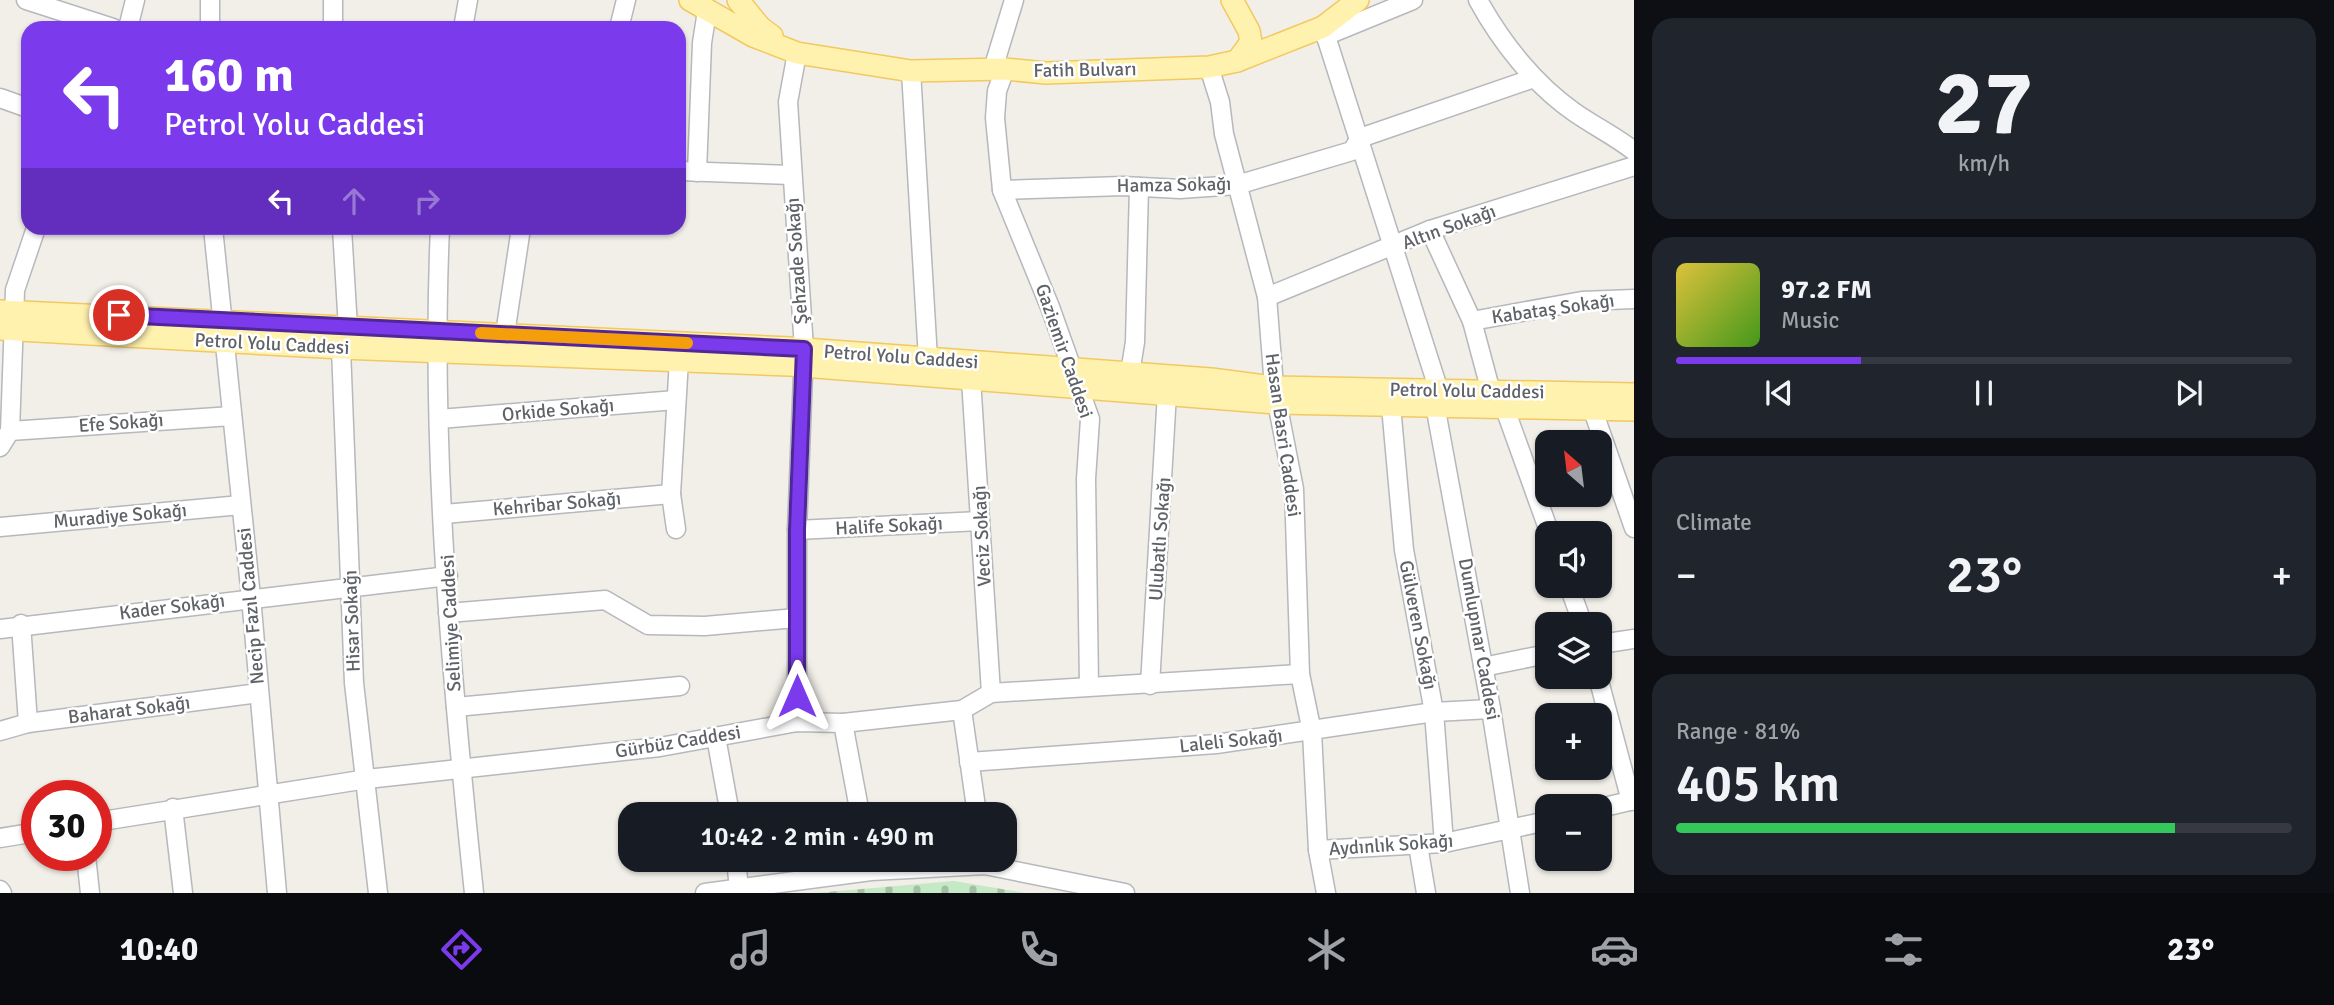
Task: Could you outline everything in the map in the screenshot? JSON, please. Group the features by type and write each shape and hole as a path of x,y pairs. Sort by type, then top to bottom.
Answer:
{"main road":[{"name":"Fatih Bulvarı","path":"738,0 760,27 797,52"},
{"path":"1232,0 1249,31 1251,42 1237,61"},
{"name":"Fatih Bulvarı","path":"699,5 753,36 797,52 911,71 999,69 1046,73 1209,67 1237,61 1324,31 1358,0"},
{"name":"Petrol Yolu Caddesi","path":"7,320 224,319 348,328 505,334 803,358 971,379 1075,378 1130,373 1275,395 1391,406 1432,396"},
{"name":"Petrol Yolu Caddesi","path":"7,320 226,341 435,352 678,360 928,359 1167,393 1590,401 1634,394"},
{"name":"Petrol Yolu Caddesi","path":"1590,401 1634,410"}],"street":[{"path":"26,0 91,21"},
{"path":"130,21 135,0"},
{"path":"210,0 210,21"},
{"path":"333,0 333,21"},
{"path":"464,21 468,0"},
{"path":"621,21 626,0"},
{"name":"Gaziemir Caddesi","path":"1014,0 999,69 995,118 1002,190 1050,307 1090,419 1086,479 1089,685"},
{"path":"1324,31 1413,0"},
{"path":"1478,0 1490,22 1534,78 1573,112 1634,151"},
{"path":"699,5 702,43 688,171 791,175"},
{"name":"Dumlupınar Caddesi","path":"1324,31 1393,247 1432,396 1491,709 1520,893"},
{"name":"Şehzade Sokağı","path":"797,52 788,102 803,358 797,530 797,722"},
{"name":"Hasan Basri Caddesi","path":"1209,67 1220,102 1224,134 1267,297 1275,395 1294,489 1300,674 1312,732 1318,850 1326,893"},
{"path":"911,71 928,359"},
{"name":"Hamza Sokağı","path":"1002,190 1139,187 1180,189 1237,185 1352,151 1360,138 1534,78"},
{"path":"0,99 21,106"},
{"name":"Altın Sokağı","path":"1267,297 1430,230 1634,166"},
{"path":"1130,373 1135,342 1139,187"},
{"path":"1430,230 1472,321 1498,399 1545,521"},
{"path":"0,447 7,423 7,320 34,235"},
{"name":"Necip Fazıl Caddesi","path":"214,235 251,597 277,893"},
{"path":"342,235 348,328"},
{"name":"Selimiye Caddesi","path":"440,235 435,352 448,613 474,893"},
{"path":"505,334 520,235"},
{"name":"Kabataş Sokağı","path":"1472,321 1582,301 1634,299"},
{"name":"Hisar Sokağı","path":"341,348 354,683 378,893"},
{"path":"676,529 671,494 678,360"},
{"name":"Veciz Sokağı","path":"971,379 991,693"},
{"name":"Ulubatlı Sokağı","path":"1150,685 1167,393"},
{"name":"Orkide Sokağı","path":"439,419 676,400"},
{"path":"1590,401 1634,528"},
{"name":"Gülveren Sokağı","path":"1391,406 1404,550 1434,712 1444,843"},
{"name":"Efe Sokağı","path":"7,423 233,416"},
{"name":"Kehribar Sokağı","path":"444,514 671,494"},
{"name":"Muradiye Sokağı","path":"0,527 241,505"},
{"name":"Halife Sokağı","path":"797,530 980,521"},
{"name":"Kader Sokağı","path":"0,629 20,624 448,576"},
{"path":"448,613 605,600 648,625 705,626 796,618"},
{"path":"20,624 28,723"},
{"path":"1612,642 1634,639"},
{"path":"1483,667 1535,656"},
{"name":"Gürbüz Caddesi","path":"112,819 367,779 660,747 797,722 844,723 962,710 991,693 1300,674"},
{"path":"456,707 680,686"},
{"path":"1601,689 1632,800 1612,805"},
{"name":"Baharat Sokağı","path":"0,732 28,723 259,693"},
{"name":"Laleli Sokağı","path":"970,762 1216,744 1434,712 1491,709"},
{"path":"962,710 975,802"},
{"path":"844,723 858,802"},
{"path":"716,737 728,802"},
{"path":"173,808 183,893"},
{"name":"Aydınlık Sokağı","path":"1318,850 1444,843 1535,824"},
{"path":"0,838 21,835"},
{"path":"1418,845 1426,893"},
{"path":"1017,869 1125,893"},
{"path":"88,871 90,893"},
{"path":"737,872 739,889"},
{"path":"705,893 832,872"}],"green space":[{"path":"954,881 1025,893 816,893"}],"slow traffic":[{"path":"481,333 687,343"}],"route":[{"path":"119,315 804,349 797,530 797,696"}]}
